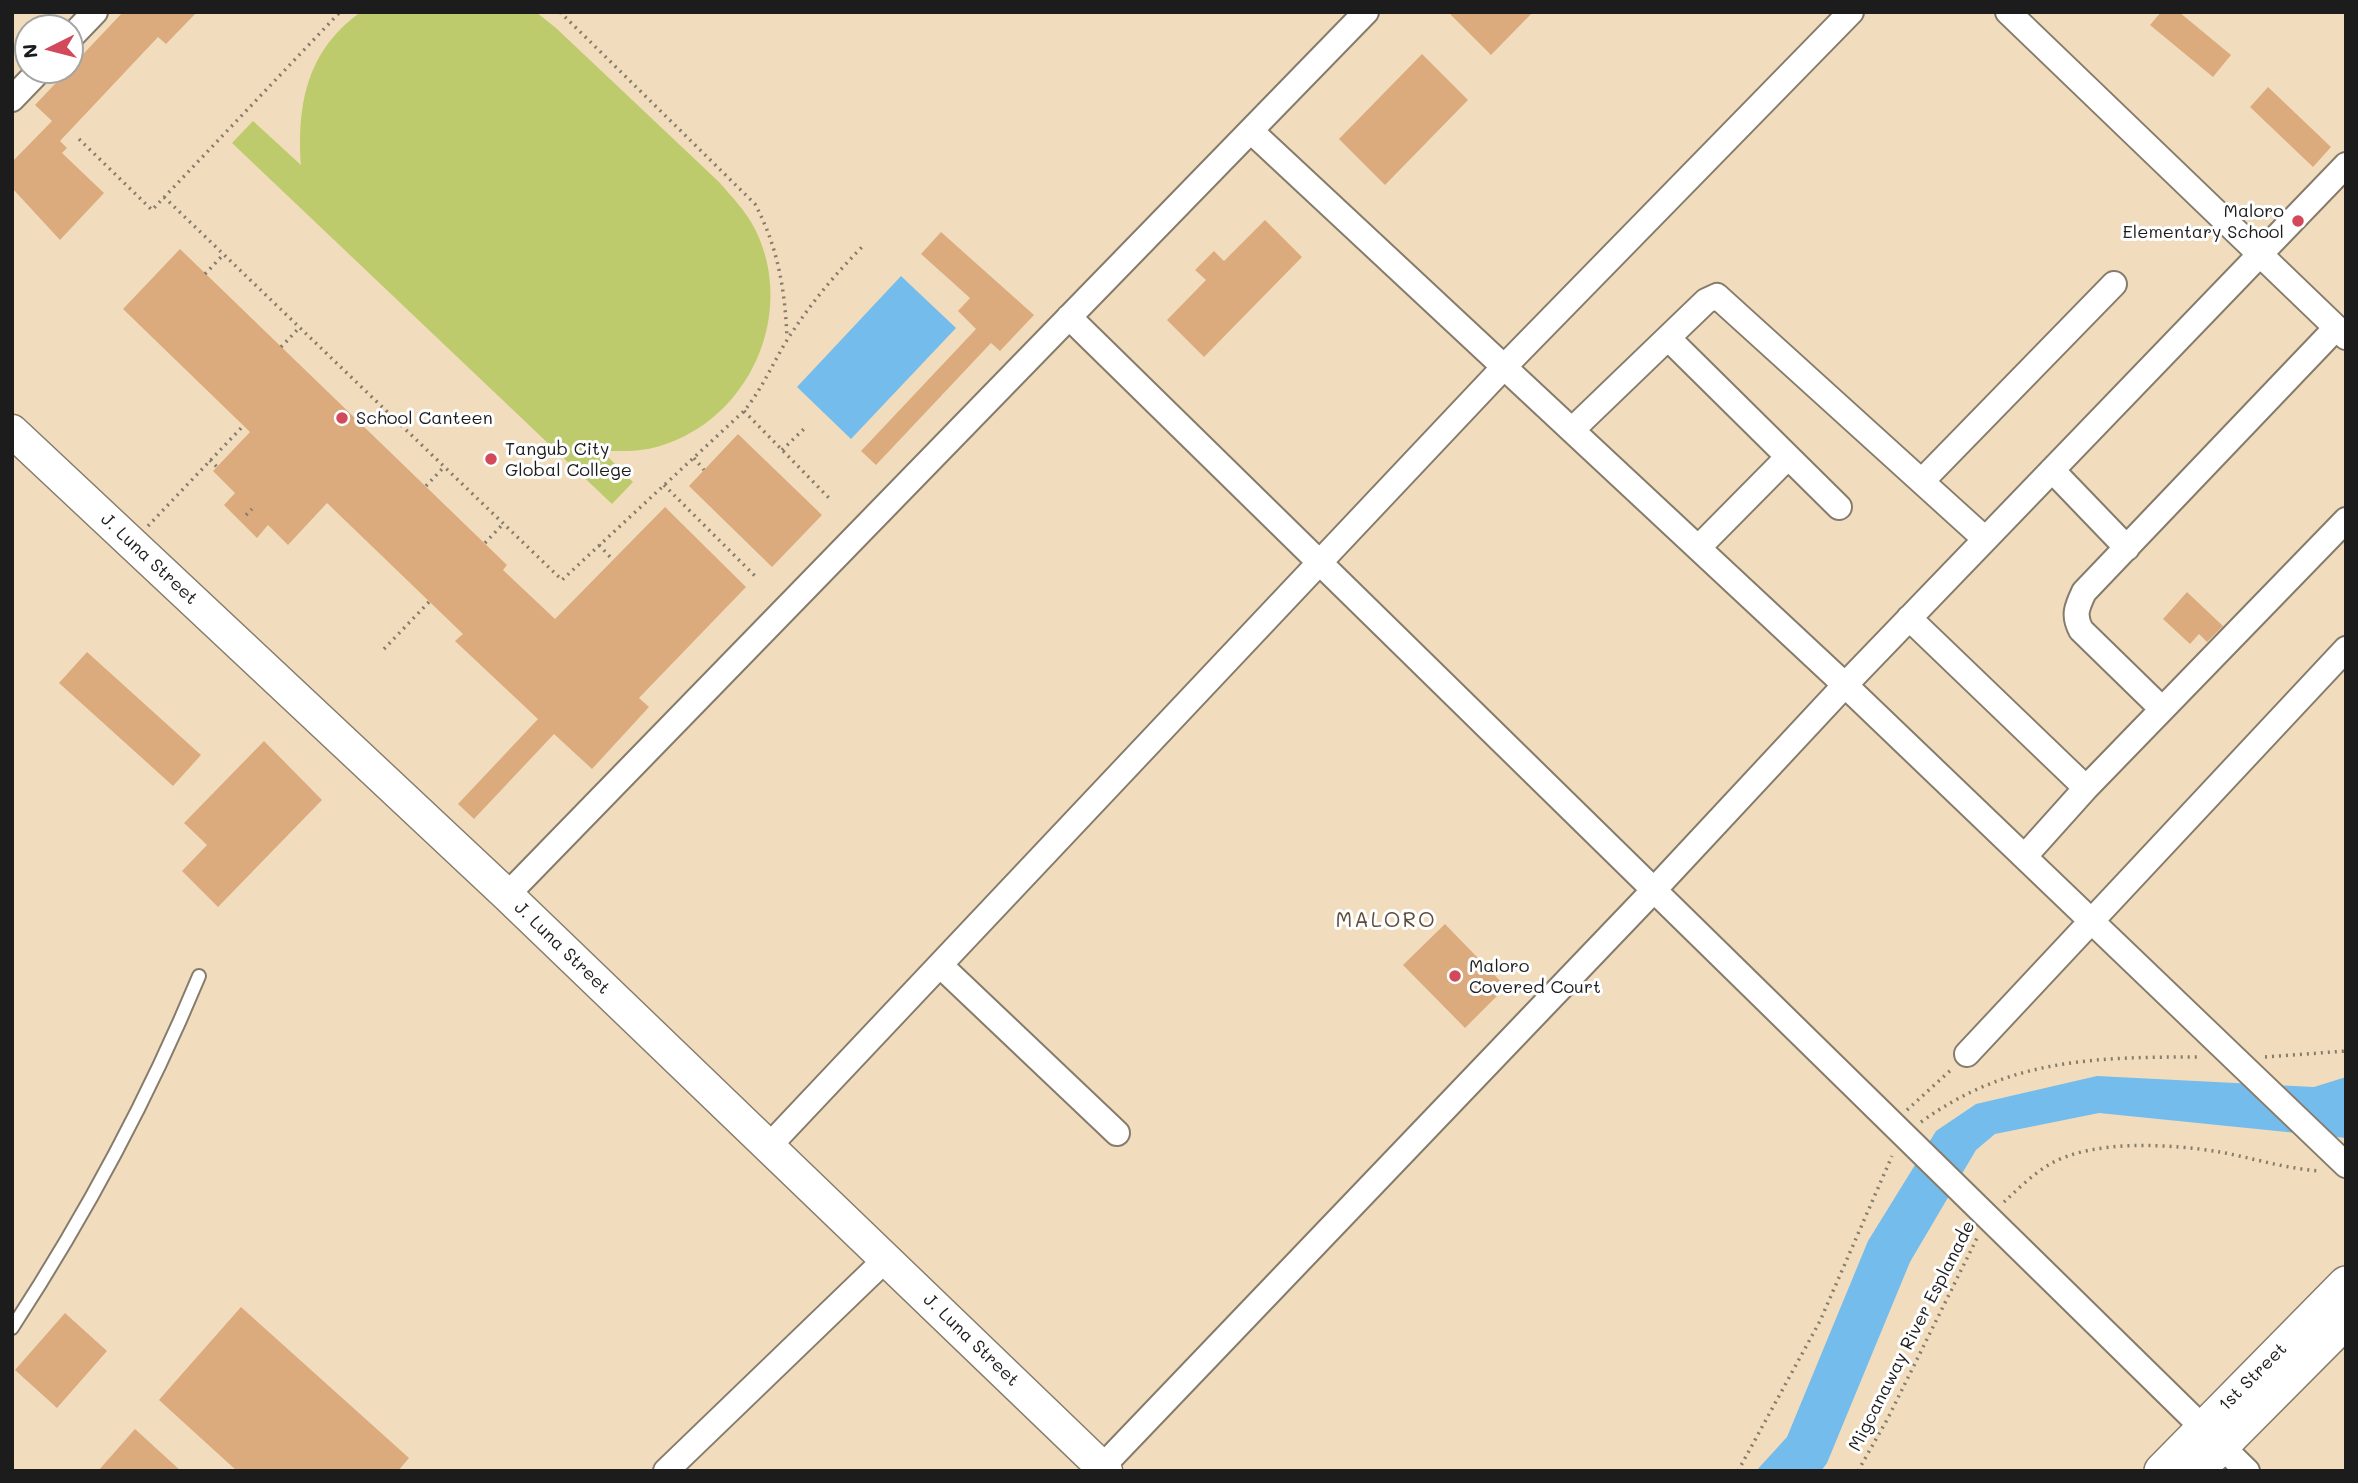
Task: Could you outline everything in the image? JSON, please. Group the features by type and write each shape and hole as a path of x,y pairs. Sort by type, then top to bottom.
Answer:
{"main road":[{"name":"1st Street","path":"2196,1471 2212,1436 2346,1284"},
{"name":"1st Street","path":"2162,1471 2212,1436 2346,1320"}],"street":[{"path":"507,895 1366,12"},
{"path":"769,1146 1504,367 1851,12"},
{"path":"2008,12 2262,253 2341,332 2084,592 2075,610 2076,621 2081,630 2162,709"},
{"path":"12,99 26,84"},
{"path":"1251,131 2094,921 2319,1141 2338,1168"},
{"path":"1104,1469 1845,685 2346,165"},
{"path":"1923,481 2114,284"},
{"path":"1572,430 1706,301 1717,296 1985,539"},
{"path":"1069,317 2247,1471"},
{"path":"1668,338 1839,507"},
{"name":"J. Luna Street","path":"12,430 507,895 1104,1469"},
{"path":"1698,548 1787,457"},
{"path":"2052,470 2127,548"},
{"path":"2025,856 2086,788 2346,520"},
{"path":"1909,618 2086,788"},
{"path":"1967,1054 2346,649"},
{"path":"940,965 1117,1133"},
{"path":"666,1471 886,1259"}],"lane":[{"path":"12,1328 47,1275 141,1108 199,976"}],"path":[{"path":"79,139 152,210 340,12"},
{"path":"560,12 755,204 771,234 779,262 787,341"},
{"path":"164,197 562,580 744,411 762,389 787,341 832,278 865,244"},
{"path":"205,274 224,254"},
{"path":"281,347 300,327"},
{"path":"744,411 829,498"},
{"path":"150,524 244,425"},
{"path":"782,450 806,427"},
{"path":"694,458 705,470"},
{"path":"210,460 217,467"},
{"path":"426,486 444,467"},
{"path":"664,485 757,578"},
{"path":"246,515 252,509"},
{"path":"485,544 503,524"},
{"path":"599,545 613,560"},
{"path":"384,649 429,602"},
{"path":"1901,1133 1965,1093 2035,1067 2111,1057 2241,1064 2346,1051"},
{"path":"1738,1471 1820,1321 1901,1133 1967,1054"},
{"name":"Migcanaway River Esplanade","path":"1858,1471 1985,1212 2051,1163 2092,1150 2172,1147 2219,1152 2286,1167 2338,1168"}],"green space":[{"path":"361,12 536,12 719,182 755,229 767,261 771,295 767,327 757,359 741,388 719,413 692,432 653,448 602,451 633,482 612,504 232,143 253,121 301,165 301,121 309,80 328,43"}],"water":[{"path":"901,276 956,328 851,439 797,387"},
{"path":"2097,1076 2314,1087 2346,1077 2346,1138 2099,1113 1995,1134 1976,1150 1910,1262 1827,1463 1821,1471 1756,1471 1787,1437 1868,1241 1936,1131 1976,1104"}],"building":[{"path":"123,12 197,12 166,44 158,37 60,141 67,148 62,153 104,193 60,240 12,188 12,162 52,121 35,105 55,84 84,84 84,53"},
{"path":"1448,12 1533,12 1491,55"},
{"path":"2161,12 2179,12 2231,55 2213,77 2150,25"},
{"path":"1422,54 1468,100 1385,185 1339,139"},
{"path":"2268,87 2331,147 2313,167 2250,107"},
{"path":"1265,220 1302,257 1204,357 1167,320 1206,280 1195,270 1214,251 1224,261"},
{"path":"941,232 1034,315 1000,351 991,343 876,465 861,451 976,329 958,311 970,298 921,254"},
{"path":"180,249 507,565 503,570 555,619 665,507 746,587 639,698 649,707 592,769 554,734 474,819 458,804 538,719 455,641 463,634 327,503 288,545 268,525 257,538 224,505 235,493 213,471 250,432 123,309"},
{"path":"738,434 822,515 772,567 689,486"},
{"path":"2187,592 2223,626 2207,642 2199,634 2190,644 2163,619"},
{"path":"87,652 201,755 173,786 59,683"},
{"path":"264,741 322,800 218,907 182,871 207,845 184,823"},
{"name":"Maloro Covered Court","path":"1445,924 1506,987 1465,1028 1403,965"},
{"path":"241,1307 409,1458 398,1471 237,1471 159,1400"},
{"path":"65,1313 107,1351 57,1408 15,1370"},
{"path":"135,1429 181,1471 98,1471"}],"place":[{"name":"Maloro Elementary School","path":"2298,221"},
{"name":"School Canteen","path":"342,418"},
{"name":"Tangub City Global College","path":"491,459"},
{"name":"Maloro Covered Court","path":"1455,976"}],"district":[{"name":"MALORO","path":"1386,921"}]}
